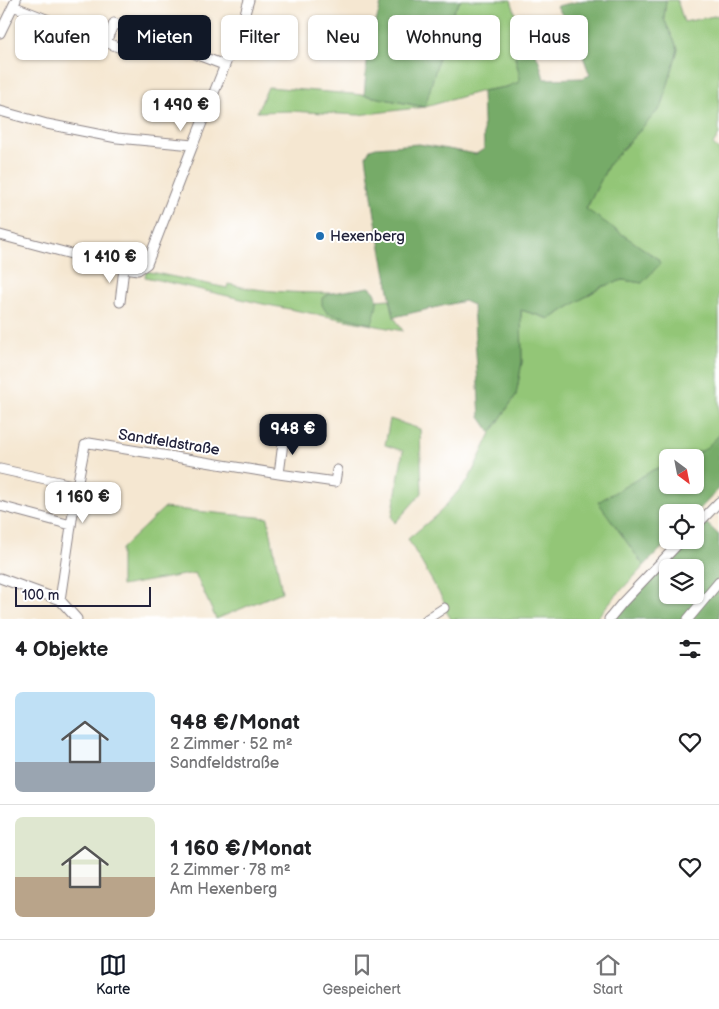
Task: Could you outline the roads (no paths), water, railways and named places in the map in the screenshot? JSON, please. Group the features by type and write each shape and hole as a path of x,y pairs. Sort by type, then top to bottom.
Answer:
{"street":[{"path":"0,235 124,268 138,270 147,264 243,20 249,0"},
{"path":"0,33 15,3 43,15"},
{"path":"108,37 114,23 118,25"},
{"path":"210,60 224,65"},
{"path":"0,111 47,124 118,138 193,145"},
{"path":"120,302 124,268"},
{"path":"279,474 284,435"},
{"name":"Sandfeldstraße","path":"77,486 85,444 89,443 335,482 336,470"},
{"path":"0,469 77,486 60,600"},
{"path":"704,518 719,502"},
{"path":"0,506 71,525"},
{"path":"609,619 673,549"},
{"path":"0,578 60,600 77,619"},
{"path":"688,619 719,582"},
{"path":"427,619 444,608"}],"place":[{"name":"Hexenberg","path":"320,236"}]}
